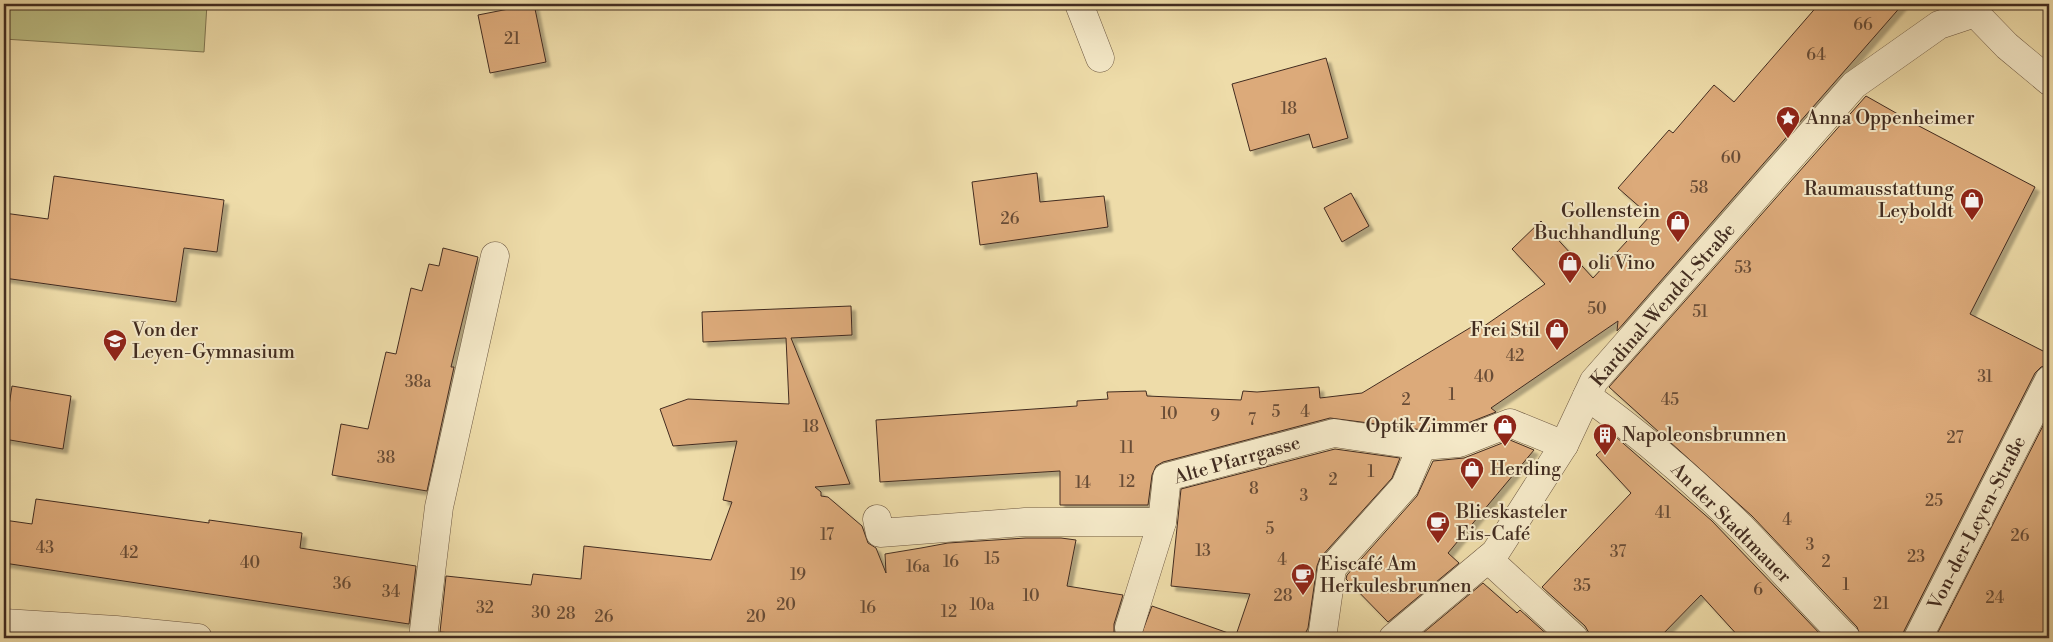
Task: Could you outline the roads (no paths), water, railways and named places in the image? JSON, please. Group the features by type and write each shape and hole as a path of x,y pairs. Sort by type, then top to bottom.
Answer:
{"street":[{"path":"1080,4 1100,58"},
{"path":"1976,8 2007,46 2049,80"},
{"name":"Kardinal-Wendel-Straße","path":"1393,638 1495,554 1564,445 1594,381 1854,85 1939,25 1976,8"},
{"path":"423,638 439,507 495,256"},
{"name":"Von-der-Leyen-Straße","path":"1918,638 2049,380"},
{"name":"An der Stadtmauer","path":"1587,396 1616,417 1669,461 1739,526 1846,638"},
{"name":"Alte Pfarrgasse","path":"1129,628 1162,522 1167,477 1334,433 1422,446 1459,443 1510,423 1564,445"},
{"path":"1322,638 1332,568 1405,486 1422,446"},
{"path":"878,526 1025,522 1162,522"},
{"path":"1488,559 1574,638"},
{"path":"4,623 116,630 198,638"}],"place":[{"name":"Anna Oppenheimer","path":"1788,139"},
{"name":"Raumausstattung Leyboldt","path":"1972,221"},
{"name":"Gollenstein Buchhandlung","path":"1678,243"},
{"name":"oli Vino","path":"1570,284"},
{"name":"Frei Stil","path":"1557,351"},
{"name":"Von der Leyen-Gymnasium","path":"115,362"},
{"name":"Optik Zimmer","path":"1505,447"},
{"name":"Napoleonsbrunnen","path":"1605,456"},
{"name":"Herding","path":"1472,490"},
{"name":"Blieskasteler Eis-Café","path":"1438,544"},
{"name":"Eiscafé Am Herkulesbrunnen","path":"1303,596"}]}
